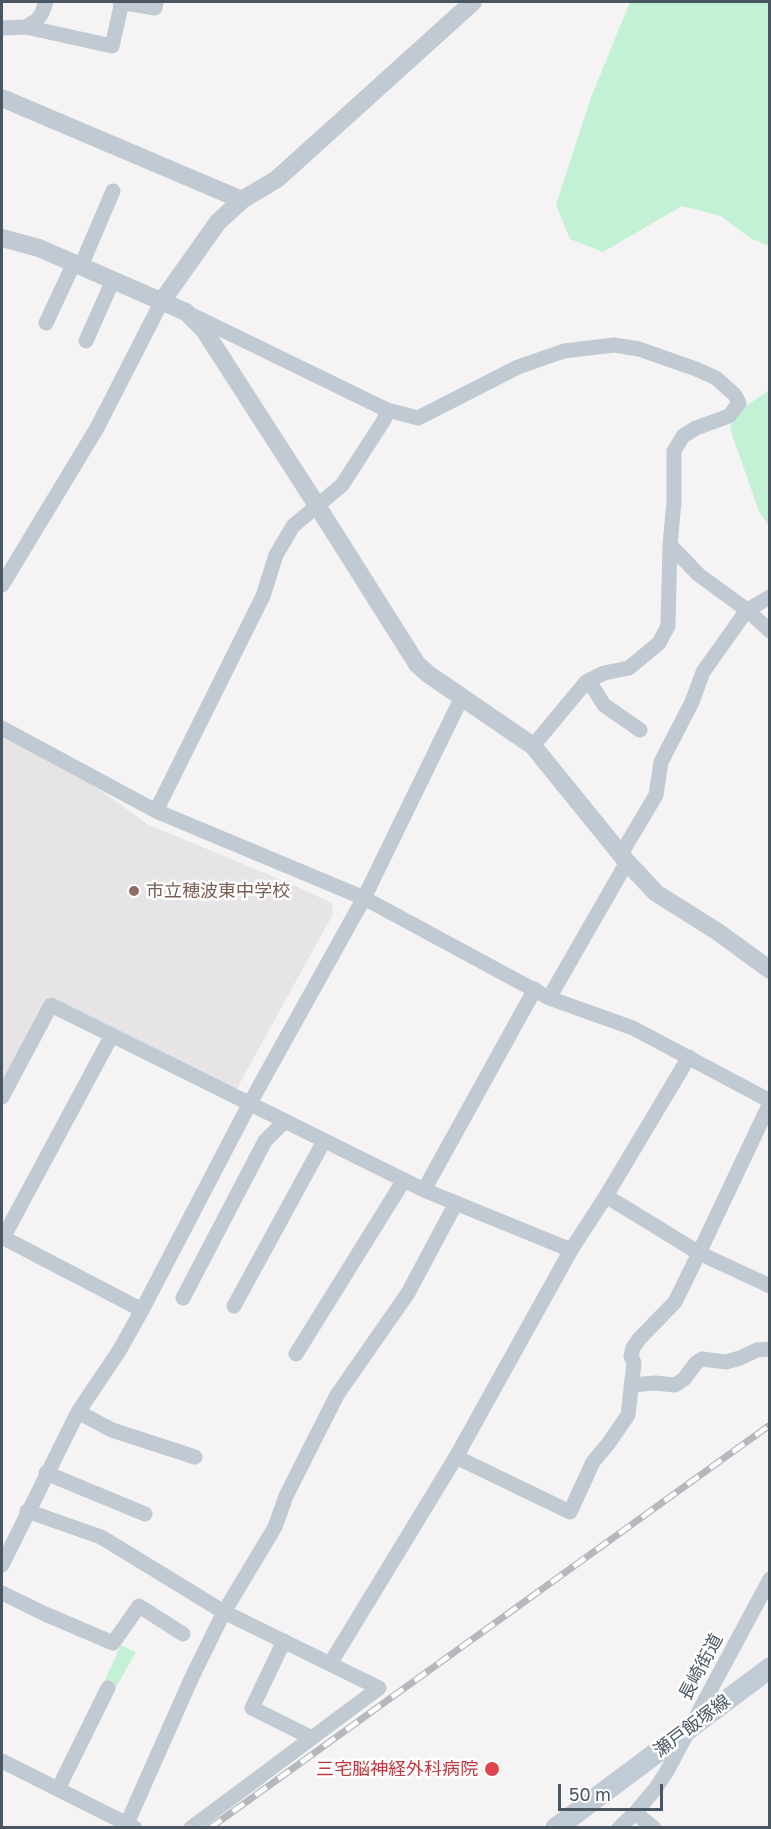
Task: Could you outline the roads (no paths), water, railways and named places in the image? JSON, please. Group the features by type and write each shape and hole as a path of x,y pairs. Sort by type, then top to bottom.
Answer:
{"main road":[{"name":"瀬戸飯塚線","path":"556,1827 770,1668"}],"street":[{"path":"26,27 38,20 46,2"},
{"path":"2,28 26,27 112,46 121,2 155,8 156,2"},
{"path":"2,585 97,428 162,301 218,222 242,200 277,179 473,2"},
{"path":"2,98 242,200"},
{"path":"46,323 113,191"},
{"path":"2,238 39,248 162,301 387,410 418,418 518,367 564,351 614,345 639,349 716,378 735,394 739,403 729,416 696,428 684,436 674,451 668,626 659,643 629,668 604,673 586,682 533,746"},
{"path":"86,341 113,280"},
{"path":"186,312 204,330 417,664 428,674 533,746 624,858 656,893 718,932 770,970"},
{"path":"156,811 263,596 276,555 293,526 342,485 384,420 387,410"},
{"path":"670,545 699,575 747,610 770,631"},
{"path":"549,998 656,795 662,762 692,702 703,672 747,610 770,597"},
{"path":"589,681 604,705 640,730"},
{"path":"2,1565 78,1412 119,1351 142,1310 250,1103 364,898 462,697"},
{"path":"2,728 156,811 364,898 549,998 633,1028 770,1102 675,1302 633,1348 631,1356 634,1362 628,1415 593,1462 570,1512 456,1457"},
{"path":"424,1190 534,989"},
{"path":"2,1097 51,1005 424,1190 571,1250"},
{"path":"112,1035 2,1238 142,1310"},
{"path":"330,1664 456,1457 571,1250 689,1057"},
{"path":"183,1298 265,1141 285,1121"},
{"path":"234,1306 324,1141"},
{"path":"297,1353 404,1180"},
{"path":"606,1196 699,1253 770,1286"},
{"path":"2,1761 129,1826 192,1677 224,1612 275,1527 286,1496 337,1395 408,1293 456,1203"},
{"path":"632,1385 655,1383 675,1385 681,1382 702,1359 726,1362 757,1350 770,1349"},
{"path":"78,1412 112,1430 195,1457"},
{"path":"46,1473 145,1514"},
{"path":"27,1511 101,1537 224,1612 379,1688 191,1827"},
{"name":"長崎街道","path":"619,1827 635,1813 656,1788 770,1579"},
{"path":"2,1593 45,1614 113,1642 139,1606 183,1634"},
{"path":"284,1641 252,1708 312,1738"},
{"path":"58,1789 108,1688"},
{"path":"635,1813 654,1827"}],"railway":[{"path":"210,1828 770,1425"}],"place":[{"name":"市立穂波東中学校","path":"134,891"},
{"name":"三宅脳神経外科病院","path":"492,1769"}]}
